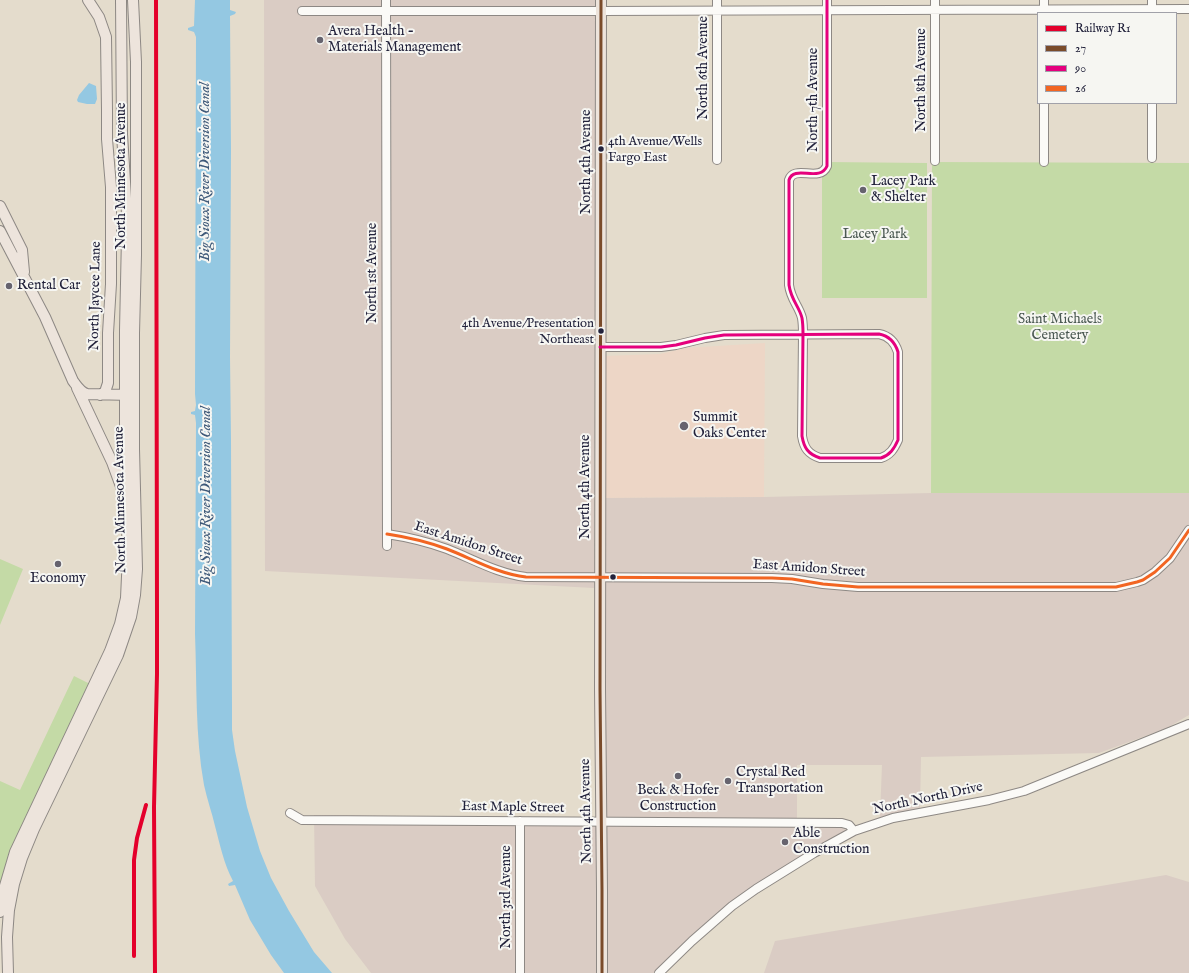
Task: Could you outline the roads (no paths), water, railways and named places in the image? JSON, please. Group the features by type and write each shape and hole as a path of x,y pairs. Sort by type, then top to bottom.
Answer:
{"main road":[{"name":"North Jaycee Lane","path":"88,0 99,16 106,37 106,139 111,187 111,284 108,334 108,383 105,392 100,395"},
{"name":"North Minnesota Avenue","path":"8,973 8,922 11,897 18,871 34,829 118,655 131,617 135,595 137,568 134,449 130,395 127,214 122,134 120,0"},
{"name":"North Minnesota Avenue","path":"0,912 7,877 18,845 107,658 120,624 126,598 128,525 126,467 134,333 136,255 136,62 133,0"},
{"name":"North 4th Avenue","path":"601,0 600,758 602,822 602,973"},
{"path":"0,206 22,250 24,276"},
{"path":"0,231 45,317 116,471 123,492 128,525"},
{"path":"73,380 85,394 130,395"}],"street":[{"name":"North 1st Avenue","path":"386,0 386,546"},
{"name":"North 6th Avenue","path":"717,160 718,0"},
{"name":"North 7th Avenue","path":"803,334 802,317 790,294 789,285 789,180 792,176 797,174 822,173 827,166 828,0"},
{"name":"North 8th Avenue","path":"935,161 936,0"},
{"path":"1044,0 1044,11"},
{"path":"1152,0 1152,11"},
{"path":"302,11 1152,11 1189,9"},
{"path":"1044,104 1044,162"},
{"path":"1152,104 1152,158"},
{"path":"600,347 659,347 724,335 803,334 879,334 885,336 889,338 896,346 898,352 898,440 893,450 885,456 881,458 820,458 808,452 802,436 803,334"},
{"name":"East Amidon Street","path":"386,534 436,546 503,572 518,576 782,578 833,586 858,587 1116,587 1144,580 1155,572 1166,563 1189,530"},
{"name":"North North Drive","path":"659,973 691,941 732,906 814,853 854,831 893,818 989,800 1024,790 1189,724"},
{"name":"East Maple Street","path":"290,813 302,820 842,823 849,825 854,831"},
{"name":"North 3rd Avenue","path":"520,821 520,973"}],"water":[{"name":"Big Sioux River Diversion Canal","path":"195,0 230,0 230,10 236,12 230,16 232,730 247,807 260,851 271,878 314,952 332,973 284,973 271,955 250,920 235,885 229,886 228,884 233,881 227,868 205,790 201,766 197,710 195,634 196,423 195,415 191,414 191,412 195,411 196,405 196,37 194,32 188,30 188,28 194,26"},
{"path":"89,83 96,86 97,99 95,104 78,102 77,100 79,95"}],"rail line":[{"name":"R1","path":"155,973 154,807 157,674 156,0"},
{"name":"R1","path":"134,956 134,860 137,838 146,805"}],"place":[{"name":"Avera Health - Materials Management","path":"320,40"},
{"name":"4th Avenue/Wells Fargo East","path":"601,149"},
{"name":"Lacey Park & Shelter","path":"863,190"},
{"name":"Rental Car","path":"9,286"},
{"name":"4th Avenue/Presentation Northeast","path":"601,331"},
{"name":"Summit Oaks Center","path":"684,426"},
{"name":"Economy","path":"58,564"},
{"name":"Beck & Hofer Construction","path":"678,776"},
{"name":"Crystal Red Transportation","path":"728,781"},
{"name":"Able Construction","path":"785,842"}],"park label":[{"name":"Lacey Park","path":"875,235"},
{"name":"Saint Michaels Cemetery","path":"1060,328"}]}
